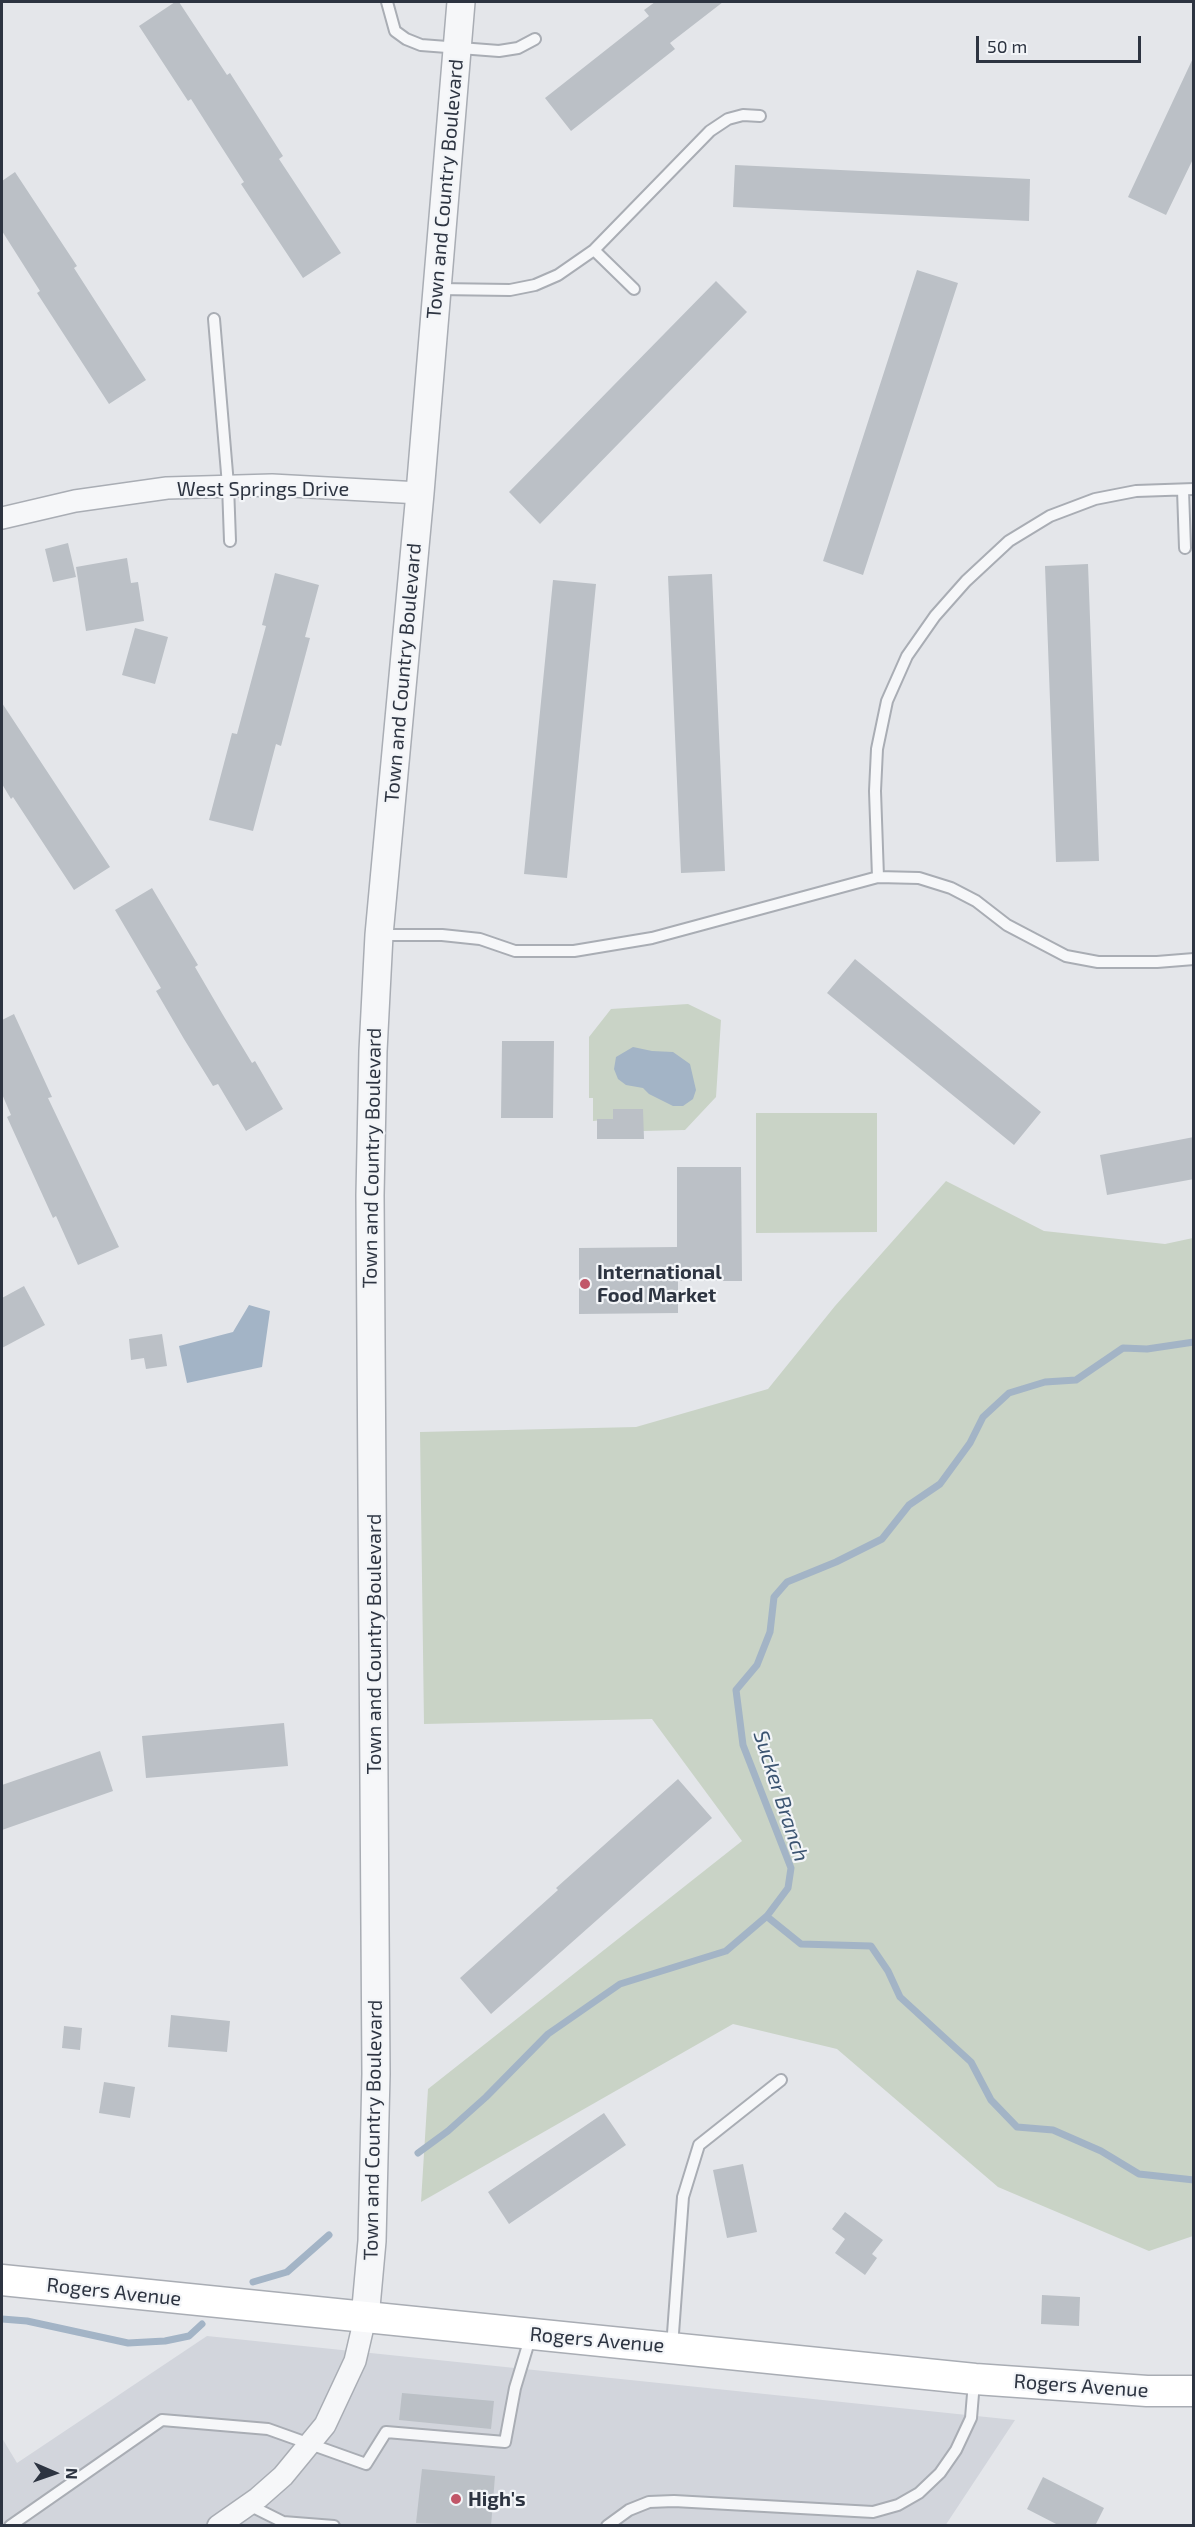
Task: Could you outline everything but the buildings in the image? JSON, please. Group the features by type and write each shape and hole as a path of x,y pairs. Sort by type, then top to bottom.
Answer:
{"main road":[{"name":"Rogers Avenue","path":"2,2280 975,2379 1104,2389 1194,2391"}],"street":[{"name":"Town and Country Boulevard","path":"365,2318 372,2241 376,2074 370,1196 373,1051 379,935 420,493 461,2"},
{"name":"West Springs Drive","path":"2,518 87,499 167,488 272,485 420,493"},
{"path":"218,2526 249,2505 283,2476 325,2425 356,2361 365,2318"}],"lane":[{"path":"387,2 395,31 406,39 421,45 499,51 518,48 535,39"},
{"path":"437,289 510,290 535,285 558,275 594,249 710,131 728,119 743,115 760,116"},
{"path":"594,249 634,289"},
{"path":"214,319 228,485 230,541"},
{"path":"878,877 875,791 877,749 887,701 906,656 935,616 966,581 1010,541 1050,516 1095,499 1136,491 1188,490 1185,548"},
{"path":"379,935 442,935 480,939 515,951 574,951 652,938 878,877 919,878 951,888 976,901 1007,925 1066,956 1098,962 1157,962 1194,959"},
{"path":"672,2347 683,2197 699,2145 781,2080"},
{"path":"10,2526 162,2420 268,2429 310,2446 366,2464 386,2432 505,2442 514,2388 531,2334"},
{"path":"607,2526 629,2510 657,2502 873,2512 898,2505 919,2493 940,2473 956,2450 971,2418 975,2379"},
{"path":"249,2505 283,2522 334,2526"}],"shaded area":[{"path":"688,1004 721,1020 716,1097 685,1130 643,1131 643,1109 613,1109 613,1119 593,1121 593,1098 589,1098 589,1037 611,1009"},
{"path":"756,1113 877,1113 877,1232 756,1233"},
{"path":"946,1181 1044,1231 1165,1244 1193,1238 1193,2236 1149,2251 998,2187 837,2049 733,2024 421,2202 428,2089 742,1841 652,1719 424,1724 420,1432 636,1427 768,1389 835,1306"},
{"path":"207,2336 1015,2420 945,2526 2,2525 2,2438 17,2463"}],"water":[{"path":"633,1047 673,1052 690,1064 696,1090 693,1099 683,1106 673,1106 649,1094 643,1088 626,1085 618,1079 614,1069 616,1057"},
{"path":"249,1305 270,1311 262,1367 187,1383 179,1346 233,1332"}],"waterway":[{"name":"Sucker Branch","path":"418,2153 448,2131 486,2097 548,2034 620,1984 726,1951 767,1916 788,1888 791,1868 743,1745 736,1690 757,1665 770,1632 774,1597 787,1582 836,1562 882,1539 909,1505 940,1484 970,1443 983,1417 1009,1393 1045,1382 1076,1380 1123,1348 1147,1349 1194,1342"},
{"path":"770,1919 801,1944 871,1946 888,1971 900,1997 971,2062 991,2100 1017,2127 1053,2130 1101,2151 1139,2174 1194,2180"},
{"name":"Sucker Branch","path":"253,2282 287,2272 329,2235"},
{"name":"Sucker Branch","path":"2,2319 27,2321 128,2343 165,2341 189,2336 202,2324"}],"place":[{"name":"International Food Market","path":"585,1284"},
{"name":"High's","path":"456,2499"}]}
